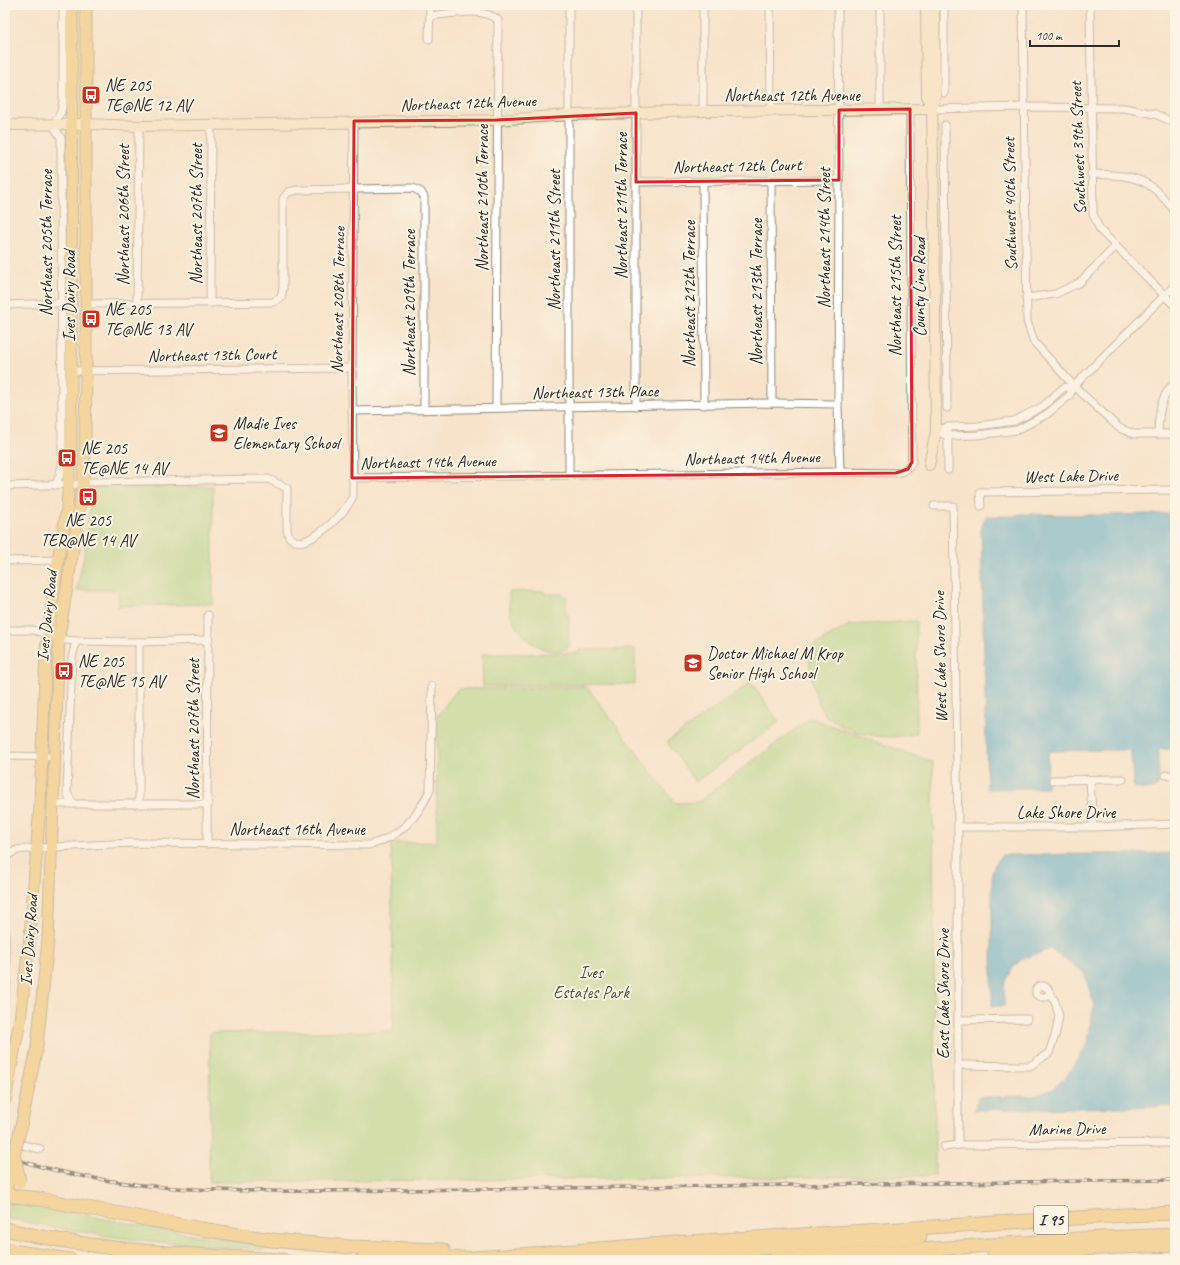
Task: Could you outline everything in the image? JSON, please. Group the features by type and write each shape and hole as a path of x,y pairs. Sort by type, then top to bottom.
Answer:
{"highway":[{"path":"14,1158 14,1180 39,1199"},
{"path":"5,1195 39,1199 234,1234 322,1245 451,1250 585,1243 618,1248"},
{"name":"I 95","path":"362,1260 473,1258 689,1242 1175,1213"},
{"path":"579,1260 1124,1223 1175,1222"},
{"path":"5,1229 34,1236 117,1248 283,1260"},
{"path":"774,1260 1079,1239 1175,1235"},
{"path":"5,1238 128,1256 169,1260"},
{"name":"I 95","path":"900,1260 1175,1245"},
{"path":"5,1250 70,1260"},
{"path":"5,1257 19,1260"}],"main road":[{"name":"Ives Dairy Road","path":"5,1100 24,994 30,937 42,757 46,650 58,560 67,509 69,485 73,371 72,5"},
{"name":"Ives Dairy Road","path":"14,1158 33,1072 41,1017 48,940 59,638 83,484 86,371 86,5"},
{"path":"5,1195 14,1180"}],"street":[{"path":"53,125 61,112 63,101 63,5"},
{"path":"429,39 430,5"},
{"name":"Northeast 211th Street","path":"569,5 569,476"},
{"name":"Northeast 211th Terrace","path":"636,5 636,406"},
{"path":"703,5 703,111"},
{"path":"770,5 771,110"},
{"name":"Northeast 214th Street","path":"838,5 838,404 840,472"},
{"path":"880,5 880,110"},
{"name":"County Line Road","path":"926,5 927,96 932,109"},
{"name":"County Line Road","path":"929,465 936,431 935,224 932,109 935,96 934,5"},
{"path":"944,5 944,93"},
{"name":"Southwest 40th Street","path":"1023,5 1026,298 1027,321 1034,342 1074,386 1119,428 1134,434 1175,434"},
{"name":"Southwest 39th Street","path":"1090,5 1092,107 1091,174 1093,214 1095,222 1100,230 1175,306"},
{"name":"Northeast 210th Terrace","path":"430,16 469,9 492,15 498,20 496,408"},
{"path":"932,109 1024,107 1124,108 1155,114 1175,123"},
{"name":"Northeast 12th Avenue","path":"5,125 86,124 138,126 497,120 569,115 703,111 932,109"},
{"name":"Northeast 215th Street","path":"910,110 912,462"},
{"name":"Northeast 208th Terrace","path":"352,478 354,122"},
{"name":"Northeast 207th Street","path":"210,303 211,124"},
{"name":"Northeast 205th Terrace","path":"53,125 61,138 62,464 60,475 55,485"},
{"path":"944,125 947,408"},
{"name":"Northeast 206th Street","path":"137,304 138,126"},
{"path":"1091,174 1117,175 1135,179 1152,187 1175,211"},
{"name":"Northeast 12th Court","path":"636,182 839,180"},
{"name":"Northeast 213th Terrace","path":"771,181 772,403"},
{"name":"Northeast 212th Terrace","path":"703,182 704,405"},
{"name":"Northeast 209th Terrace","path":"354,189 413,188 421,192 424,197 424,409"},
{"path":"86,304 273,302 281,298 283,288 283,199 288,192 298,190 354,189"},
{"path":"1026,298 1055,294 1079,283 1116,246"},
{"path":"936,431 948,436 978,435 1017,430 1047,414 1069,396 1074,386 1175,285"},
{"path":"5,305 61,303"},
{"name":"Northeast 13th Court","path":"73,371 352,368"},
{"path":"1158,434 1159,411 1163,398 1175,382"},
{"path":"936,431 948,427 978,426 1014,421 1042,407 1063,388 1074,386"},
{"name":"Northeast 13th Place","path":"352,411 772,403 838,404"},
{"path":"948,427 948,470"},
{"name":"Northeast 14th Avenue","path":"5,486 69,485 90,482 268,479 286,488 287,530 289,536 295,541 304,541 316,536 337,518 350,503 353,496 352,478 840,472 896,473 903,472 908,469 912,462"},
{"name":"West Lake Drive","path":"981,506 980,492 1175,490"},
{"name":"West Lake Shore Drive","path":"934,506 954,506 958,827"},
{"path":"5,561 58,560"},
{"name":"Northeast 207th Street","path":"207,844 208,614"},
{"path":"5,630 33,630 65,640 76,641 139,642 208,640"},
{"path":"73,804 67,792 72,658 76,641"},
{"path":"139,642 139,803"},
{"name":"Northeast 16th Avenue","path":"36,848 131,844 369,845 382,842 393,836 413,818 425,801 430,790 432,686"},
{"path":"5,756 55,757"},
{"path":"1166,775 1175,775"},
{"path":"1053,780 1123,779"},
{"path":"1090,780 1093,827"},
{"path":"54,804 208,804"},
{"name":"Lake Shore Drive","path":"958,827 1093,827 1175,824"},
{"name":"East Lake Shore Drive","path":"958,827 958,1145"},
{"path":"5,860 8,855 17,850 36,848"},
{"path":"5,931 7,982 5,993"},
{"path":"959,1065 1030,1066 1049,1053 1056,1032 1059,1016 1051,994"},
{"path":"958,1020 1027,1019"},
{"path":"5,1141 40,1149"},
{"name":"Marine Drive","path":"958,1145 1175,1143"},
{"path":"944,1147 958,1145"}],"highlighted area":[{"path":"910,109 912,462 908,469 896,473 352,478 354,121 497,120 636,113 636,182 839,180 839,110"}],"green space":[{"path":"213,486 213,604 118,606 118,590 77,590 85,550 92,488"},
{"path":"544,591 544,594 563,594 566,597 566,615 569,615 569,647 561,651 546,649 531,642 519,630 511,614 509,592"},
{"path":"916,621 917,733 898,737 878,736 849,729 833,722 828,718 818,701 815,692 808,647 817,644 849,625"},
{"path":"635,649 635,684 483,686 482,654 579,653 579,650"},
{"path":"751,682 779,722 695,782 667,742"},
{"name":"Ives Estates Park","path":"587,687 675,803 698,802 810,718 933,762 935,1176 209,1182 210,1033 394,1031 391,843 437,842 437,716 458,689"},
{"path":"10,1202 257,1245 272,1244 317,1250 317,1252 178,1244 84,1232 5,1218"}],"water":[{"path":"1175,513 1175,749 1160,749 1158,752 1158,786 1146,790 1134,787 1131,753 1129,750 1051,751 1048,754 1047,788 987,789 981,529 986,516 1013,516 1020,514 1110,515"},
{"path":"1175,853 1175,1106 975,1110 978,1097 1034,1096 1053,1089 1066,1077 1088,1043 1094,1004 1084,973 1051,949 1022,959 1012,969 1004,986 1004,1006 992,1006 992,870 1001,855"}],"railway":[{"path":"5,1156 44,1168 123,1183 202,1190 242,1191 1175,1180"}],"place":[{"name":"NE 205 TE@NE 12 AV","path":"91,95"},
{"name":"NE 205 TE@NE 13 AV","path":"91,319"},
{"name":"Madie Ives Elementary School","path":"219,433"},
{"name":"NE 205 TE@NE 14 AV","path":"67,458"},
{"name":"NE 205 TER@NE 14 AV","path":"88,497"},
{"name":"Doctor Michael M Krop Senior High School","path":"693,663"},
{"name":"NE 205 TE@NE 15 AV","path":"64,671"}]}
